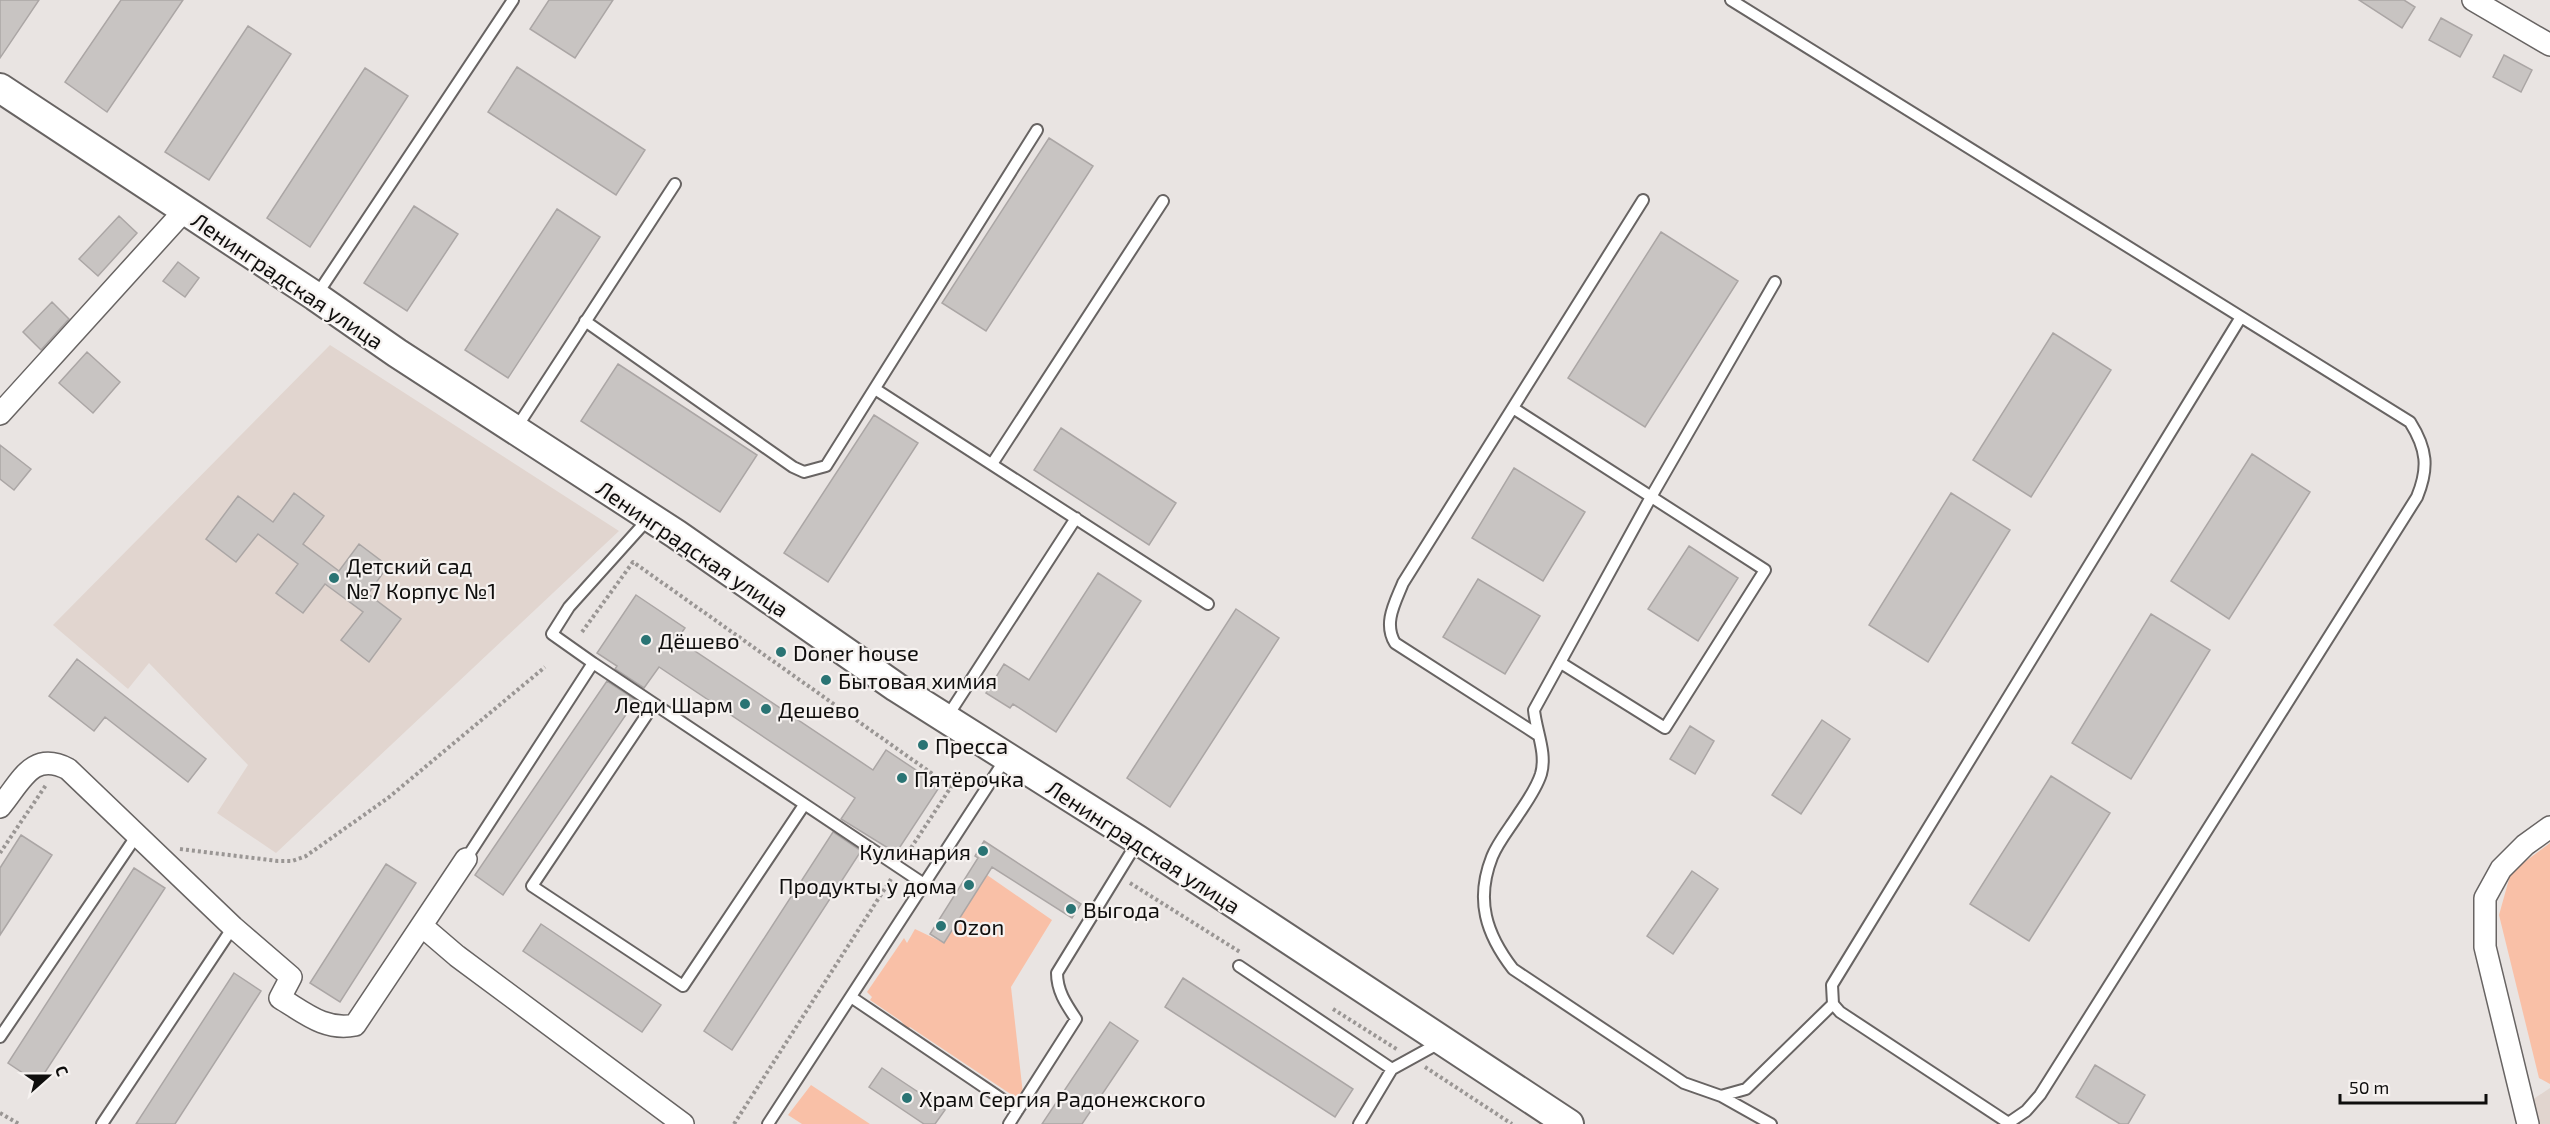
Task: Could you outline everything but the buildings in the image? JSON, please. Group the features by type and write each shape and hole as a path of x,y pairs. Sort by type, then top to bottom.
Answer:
{"street":[{"path":"2473,0 2550,45"},
{"name":"Ленинградская улица","path":"0,88 649,518 945,719 1138,840 1569,1124"},
{"path":"0,414 184,211"},
{"path":"0,807 34,765 53,761 68,769 233,927 291,977 280,998 321,1023 339,1028 355,1025 466,859"},
{"path":"2528,1124 2485,947 2485,898 2501,869 2525,846 2550,827"},
{"path":"422,926 457,956 684,1124"}],"lane":[{"path":"315,296 513,0"},
{"path":"1731,0 2410,422 2419,436 2426,461 2425,478 2417,497 2040,1095 2026,1111 2009,1124 1840,1012 1833,1004 1833,985 2241,317"},
{"path":"585,321 793,467 804,472 826,466 1037,130"},
{"path":"515,430 675,184"},
{"path":"1538,735 1395,643 1389,634 1389,623 1402,583 1643,200"},
{"path":"992,464 1163,201"},
{"path":"1770,1124 1721,1096 1684,1083 1513,969 1497,948 1484,908 1483,894 1492,856 1535,788 1541,772 1543,757 1534,710 1651,497 1775,282"},
{"path":"875,389 1209,604"},
{"path":"1513,408 1766,570 1665,728 1561,663"},
{"path":"649,518 569,607 552,634 924,884"},
{"path":"945,719 1076,518"},
{"path":"466,859 592,663"},
{"path":"654,704 532,886 683,986 804,805"},
{"path":"768,1124 1006,758"},
{"path":"0,1037 142,840"},
{"path":"1009,1124 1076,1019 1064,1001 1057,983 1057,973 1138,840"},
{"path":"102,1124 233,927"},
{"path":"1239,966 1392,1069"},
{"path":"851,997 1018,1110"},
{"path":"1721,1096 1746,1089 1833,1004"},
{"path":"1359,1124 1392,1069 1444,1041"}],"path":[{"path":"142,840 278,861 292,861 306,856 388,798 545,667"},
{"path":"0,853 60,765"},
{"path":"0,1113 19,1124"}],"shaded area":[{"path":"330,345 619,531 276,853 217,813 248,765 149,663 128,689 53,625"},
{"path":"2550,843 2550,1084 2539,1078 2499,915 2511,872"},
{"path":"987,875 1052,920 1011,987 1024,1103 910,1027 908,1029 901,1021 870,1000 872,997 867,992 904,938 907,943 915,929 944,943"},
{"path":"811,1085 870,1124 802,1124 788,1115"},
{"path":"2550,1088 2550,1124 2516,1124 2514,1112"}],"place":[{"name":"Детский сад №7 Корпус №1","path":"334,578"},
{"name":"Дёшево","path":"646,640"},
{"name":"Doner house","path":"781,652"},
{"name":"Бытовая химия","path":"826,680"},
{"name":"Леди Шарм","path":"745,704"},
{"name":"Дешево","path":"766,709"},
{"name":"Пресса","path":"923,745"},
{"name":"Пятёрочка","path":"902,778"},
{"name":"Кулинария","path":"983,851"},
{"name":"Продукты у дома","path":"969,885"},
{"name":"Выгода","path":"1071,909"},
{"name":"Ozon","path":"941,926"},
{"name":"Храм Сергия Радонежского","path":"907,1098"}]}
